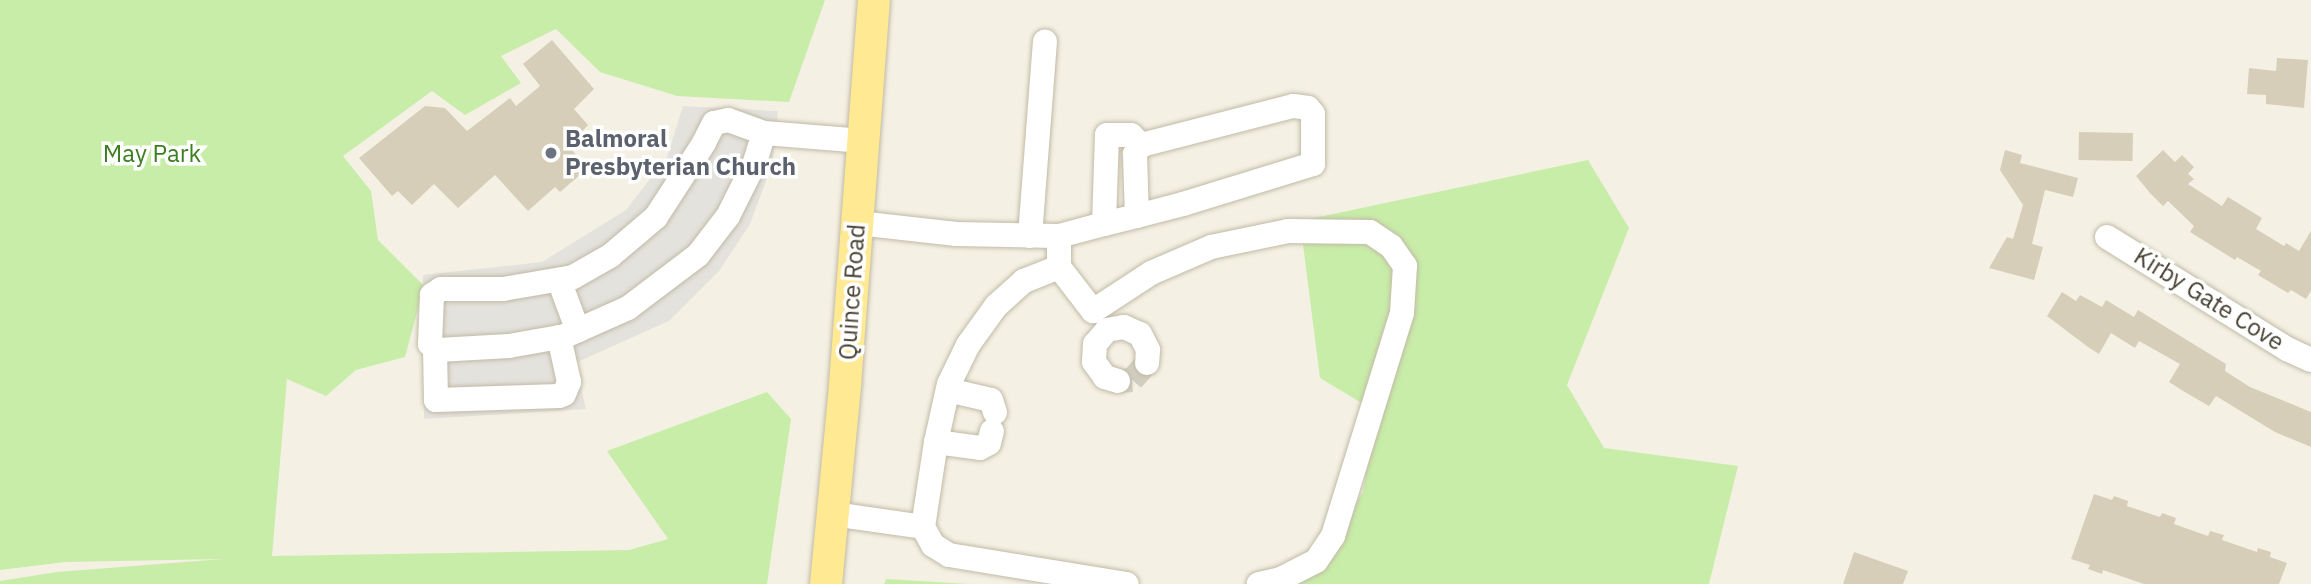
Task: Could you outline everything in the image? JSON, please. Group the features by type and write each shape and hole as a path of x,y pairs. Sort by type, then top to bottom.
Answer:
{"main road":[{"name":"Quince Road","path":"826,584 858,223 874,0"}],"street":[{"path":"1030,236 1045,42"},
{"path":"858,223 957,234 1059,236 1137,216 1313,164 1313,114 1308,108 1293,106 1141,145 1135,154 1137,216"},
{"path":"764,133 755,162 728,216 698,255 628,308 568,334 509,346 435,348 430,344 432,295 441,289 503,289 559,280 573,277 610,256 656,217 704,143 714,122 728,120 764,133 864,141"},
{"path":"1104,224 1107,135 1131,135 1141,145"},
{"path":"1118,381 1105,377 1094,362 1100,320 1151,273 1212,247 1288,231 1370,232 1391,246 1405,266 1402,313 1333,536 1315,561 1281,579 1259,584"},
{"path":"1059,236 1059,267 1100,320 1140,334 1148,350 1147,362"},
{"name":"Kirby Gate Cove","path":"2107,237 2287,349 2311,360"},
{"path":"1059,267 1024,281 996,306 968,345 948,390 936,442 923,527 933,545 949,555 1127,584"},
{"path":"435,348 436,400 564,394 569,382 568,334 559,280"},
{"path":"936,442 980,449 989,443 994,421 991,400 948,390"},
{"path":"832,514 923,527"}],"green space":[{"name":"May Park","path":"0,0 825,0 789,102 677,96 600,72 556,29 501,56 521,83 465,115 432,91 343,156 371,191 378,240 424,286 405,357 356,370 326,396 287,379 272,556 629,550 668,539 607,451 767,392 791,419 767,584 0,584 0,581 57,572 223,559 65,562 0,570"},
{"path":"1588,160 1629,228 1567,385 1604,448 1738,466 1709,584 1256,584 1338,532 1363,492 1375,411 1320,378 1300,221"},
{"path":"886,579 969,584 884,584"}],"shaded area":[{"path":"683,106 778,111 772,165 750,224 719,271 669,321 575,363 586,409 424,419 423,275 542,262 626,210 667,157"}],"building":[{"path":"552,40 594,89 574,109 588,125 569,146 587,169 560,192 555,187 528,211 495,175 458,208 434,184 412,205 398,191 392,196 359,158 425,106 445,108 467,131 510,98 516,106 540,86 523,64"},
{"path":"2277,58 2308,60 2304,108 2266,104 2266,95 2247,94 2249,68 2276,71"},
{"path":"2079,132 2133,133 2133,161 2079,160"},
{"path":"2005,150 2022,155 2020,163 2078,178 2073,197 2045,190 2032,244 2043,247 2034,280 1989,268 2007,237 2013,239 2023,205 2000,170"},
{"path":"2163,150 2175,162 2182,155 2194,167 2188,174 2194,179 2188,184 2222,206 2228,197 2262,218 2256,229 2284,246 2286,243 2299,251 2311,231 2311,291 2306,299 2291,290 2288,293 2258,275 2261,271 2237,257 2235,260 2190,232 2194,226 2168,201 2163,206 2150,193 2136,176"},
{"path":"2062,292 2076,301 2080,295 2102,307 2106,300 2134,317 2138,310 2226,364 2225,371 2250,387 2311,412 2311,447 2275,432 2216,396 2209,406 2183,391 2169,382 2180,364 2139,341 2135,348 2111,333 2099,354 2047,316"},
{"path":"2094,494 2112,500 2114,496 2128,501 2127,506 2160,517 2162,513 2176,518 2174,524 2208,536 2210,531 2224,535 2222,540 2257,552 2258,548 2271,552 2270,557 2287,563 2279,584 2144,584 2103,570 2102,574 2088,569 2090,565 2071,559"},
{"path":"1854,552 1908,571 1903,584 1843,584"}],"tunnel":[{"path":"1118,381 1132,380 1147,363"}],"place":[{"name":"Balmoral Presbyterian Church","path":"551,153"}]}
